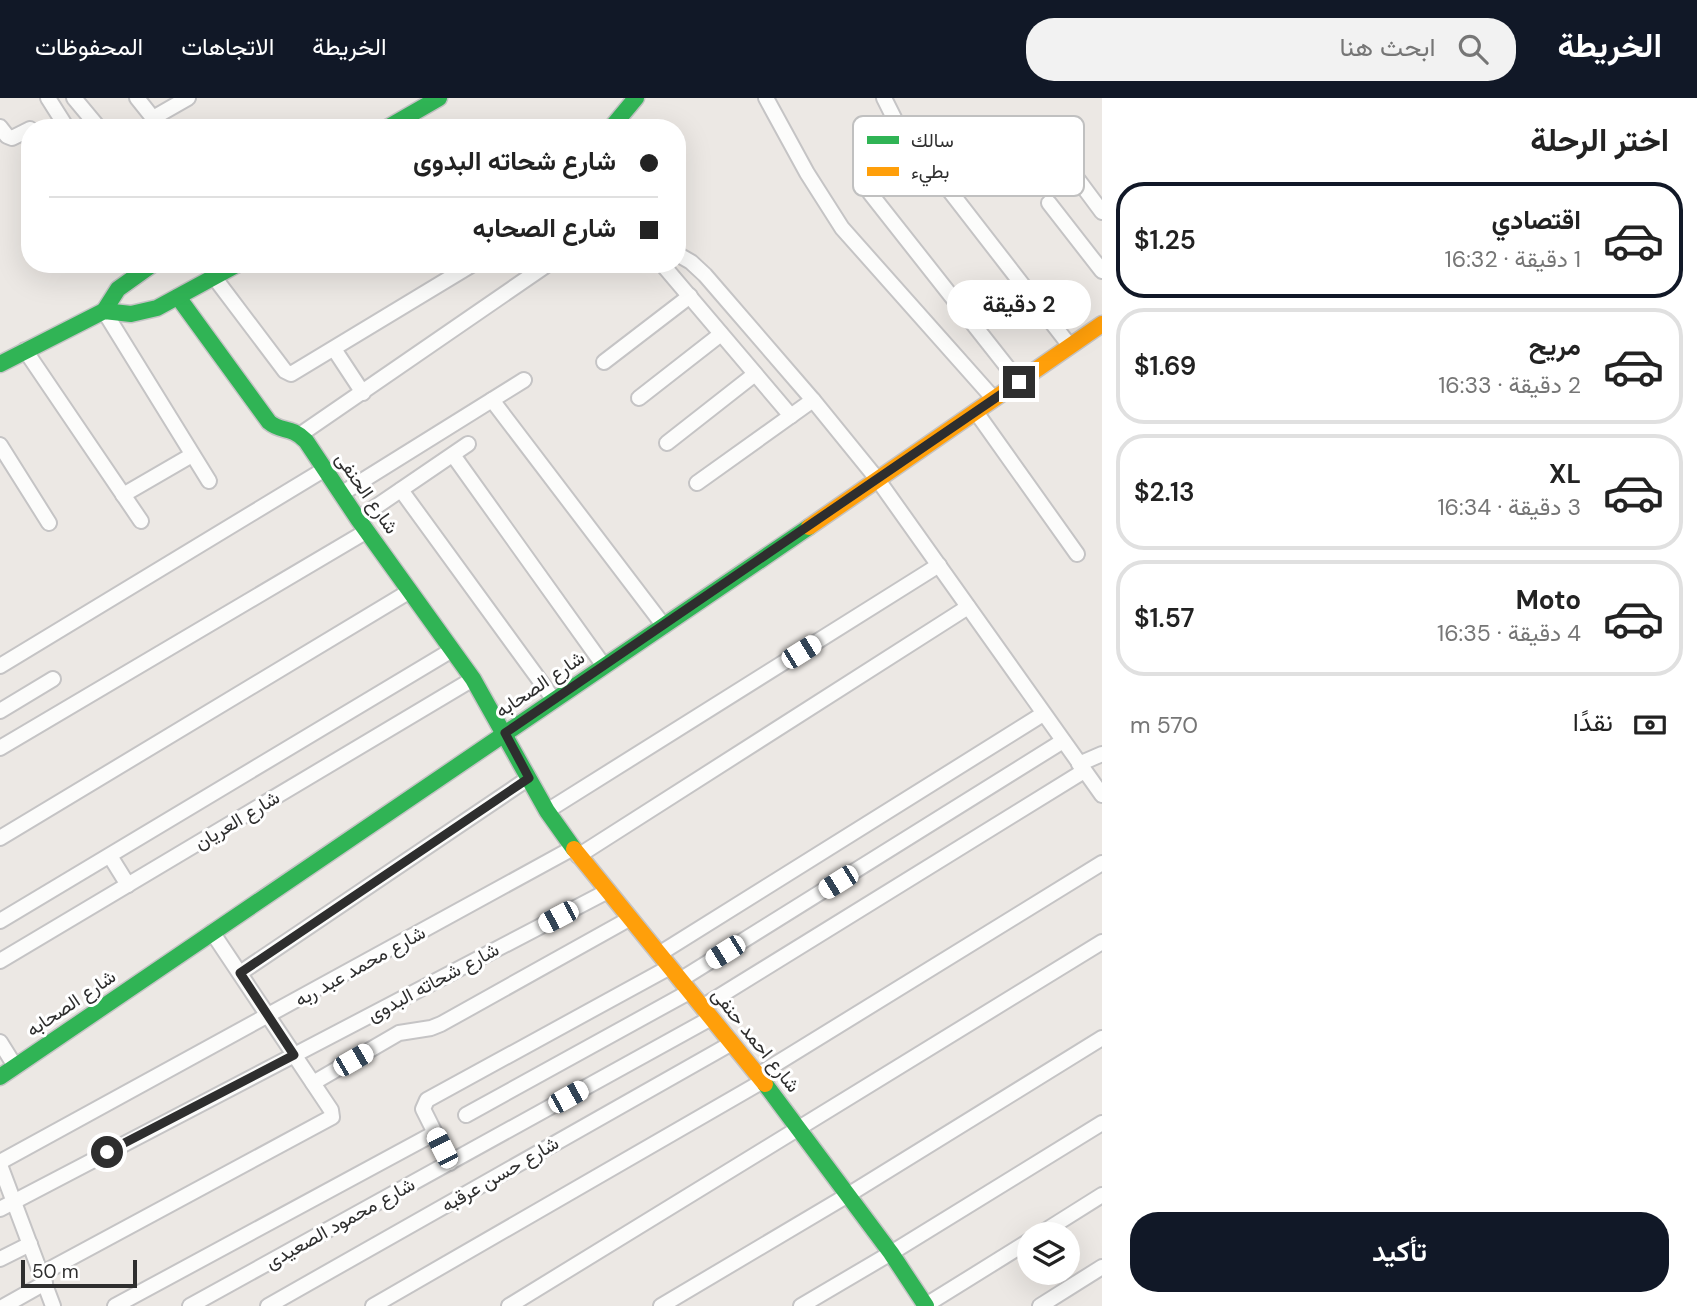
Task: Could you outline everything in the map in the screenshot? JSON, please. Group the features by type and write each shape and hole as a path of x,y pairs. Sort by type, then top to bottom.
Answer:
{"street":[{"path":"48,98 61,119"},
{"path":"74,98 92,119"},
{"path":"137,98 153,118 188,98"},
{"path":"403,119 439,98"},
{"path":"618,119 636,98"},
{"path":"766,98 812,182 842,228 994,399"},
{"path":"884,98 893,116"},
{"path":"0,127 12,138 21,134"},
{"path":"1084,188 1102,212"},
{"path":"872,196 1019,382"},
{"path":"954,196 1070,346"},
{"path":"1049,203 1102,271"},
{"path":"686,259 705,275 878,480 1102,795"},
{"path":"104,311 128,273"},
{"path":"0,364 104,311 131,314 144,312 178,297 220,273"},
{"path":"229,273 289,373 296,372 458,273"},
{"path":"178,297 269,422 275,427 295,430 300,434 535,273"},
{"path":"671,273 791,416"},
{"path":"604,362 690,296"},
{"path":"104,311 209,481"},
{"name":"شارع الصحابه","path":"0,1077 878,480 1070,346 1101,328"},
{"path":"639,398 722,334"},
{"path":"334,349 363,393"},
{"path":"25,350 141,521"},
{"path":"667,443 755,374"},
{"path":"341,494 524,380"},
{"path":"492,400 664,626"},
{"path":"697,483 813,400"},
{"path":"976,412 1077,554"},
{"name":"شارع الحنفى","path":"300,434 474,679 505,733"},
{"path":"0,748 363,525 401,490 468,444"},
{"path":"0,445 49,523"},
{"path":"123,495 192,455"},
{"path":"453,455 604,666"},
{"path":"0,666 325,470"},
{"path":"401,490 554,701"},
{"path":"547,811 939,565"},
{"path":"0,838 410,590"},
{"name":"شارع محمد عبد ربه","path":"0,1163 575,852 968,607"},
{"path":"0,921 452,650"},
{"path":"0,711 52,679"},
{"name":"شارع العريان","path":"0,961 474,679"},
{"path":"450,1163 423,1110 427,1100 664,960 1043,714"},
{"name":"شارع احمد حنفى","path":"505,733 547,811 575,852 799,1128 891,1253 926,1306"},
{"path":"466,1115 685,986 1062,741"},
{"name":"شارع محمود الصعيدى","path":"190,1306 450,1163 706,1012 1102,754"},
{"path":"240,973 529,778"},
{"path":"110,856 128,885"},
{"path":"373,1306 760,1078 1102,863"},
{"name":"شارع شحاته البدوى","path":"0,1209 606,892"},
{"path":"313,1083 399,1033 441,1024 629,919"},
{"path":"4,1306 43,1279 331,1118 332,1115 313,1083 212,932"},
{"path":"509,1306 1102,942"},
{"path":"661,1306 848,1195 1102,1038"},
{"path":"0,1042 15,1066"},
{"name":"شارع حسن عرقبه","path":"268,1306 732,1043"},
{"path":"800,1306 1102,1123"},
{"path":"115,1306 435,1133"},
{"path":"0,1163 54,1306"},
{"path":"1059,1222 1102,1195"},
{"path":"0,1259 30,1244"},
{"path":"926,1306 1017,1249"},
{"path":"1040,1306 1102,1267"}],"traffic: fast":[{"path":"403,119 439,98"},
{"path":"618,119 636,98"},
{"path":"104,311 118,289 140,273"},
{"path":"0,364 104,311 131,314 157,308 221,273"},
{"path":"178,297 269,422 306,441 358,519 473,679 547,811 574,849"},
{"path":"0,1077 809,527"},
{"path":"765,1084 891,1253 926,1306"}],"traffic: slow":[{"path":"809,527 1102,324"},
{"path":"574,849 765,1084"}],"route":[{"path":"107,1152 294,1055 240,973 529,778 505,733 1019,382"}]}
